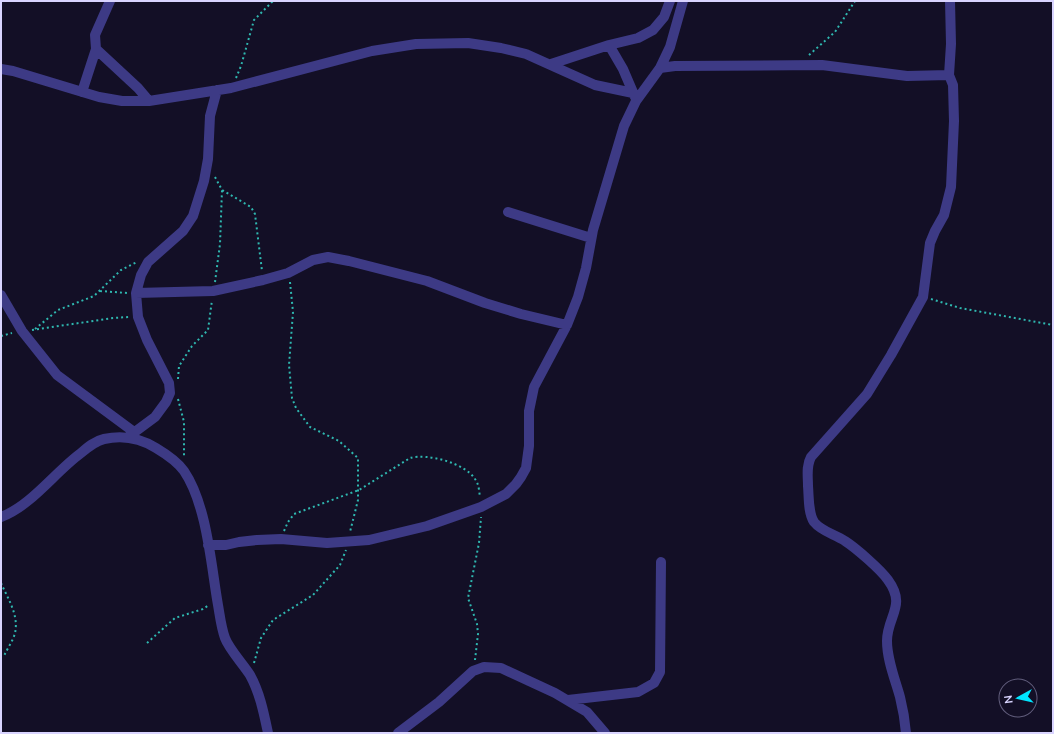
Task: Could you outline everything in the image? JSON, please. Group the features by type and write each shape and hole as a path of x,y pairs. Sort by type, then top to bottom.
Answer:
{"street":[{"path":"82,92 96,49 94,35 110,1"},
{"path":"551,64 608,45 638,38 653,30 664,17 670,1"},
{"path":"208,545 226,545 257,540 281,539 327,543 348,543 370,540 427,526 481,507 506,494 521,477 526,468 529,446 529,411 534,387 567,325 578,297 586,268 591,238 614,158 635,97 660,68 670,47 683,1"},
{"path":"906,733 903,709 887,648 888,629 896,608 894,589 887,578 852,546 844,540 820,528 814,522 809,505 807,468 811,457 867,394 891,355 923,297 930,243 934,231 944,215 951,187 954,121 953,85 949,75 951,44 950,1"},
{"path":"1,69 13,71 99,97 122,101 149,101 231,88 372,51 416,44 468,43 501,48 526,54 595,84 635,97"},
{"path":"608,45 623,69 635,97"},
{"path":"96,49 138,88 149,101"},
{"path":"660,68 675,66 797,64 822,65 907,76 949,75"},
{"path":"1,517 22,506 71,460 90,446 102,439 131,434 143,427 155,417 166,402 170,393 169,383 147,340 138,317 136,294 141,275 148,262 183,230 193,216 204,181 208,159 210,116 217,90"},
{"path":"508,212 591,238"},
{"path":"136,294 213,291 264,280 288,273 313,260 328,257 427,281 485,303 521,314 567,325"},
{"path":"1,295 22,331 57,375 131,434 166,454 183,470 193,488 208,545 225,639 248,672 258,692 268,733"},
{"path":"568,700 638,692 654,683 660,672 661,562"},
{"path":"398,733 439,702 473,671 484,667 501,668 568,700 587,712 604,733"}],"path":[{"path":"231,88 241,66 254,20 273,1"},
{"path":"797,64 835,32 855,1"},
{"path":"178,381 179,366 192,346 208,330 216,278 220,244 222,190 212,171 208,159"},
{"path":"222,190 251,207 254,214 264,280"},
{"path":"34,330 58,310 94,296 121,270 137,262 148,262"},
{"path":"248,672 254,663 261,638 273,620 313,595 340,565 346,552 358,500 358,458 339,441 310,427 296,408 292,398 289,366 293,312 288,273"},
{"path":"100,291 136,294"},
{"path":"923,297 960,308 1053,325"},
{"path":"22,331 113,318 138,317"},
{"path":"177,395 184,422 183,470"},
{"path":"281,539 288,522 294,514 359,490 410,458 417,456 440,459 467,470 476,479 481,507 479,543 468,598 477,624 478,634 473,671"},
{"path":"1,583 13,609 15,620 14,634 4,656"},
{"path":"147,643 176,618 204,609 216,594"}]}
